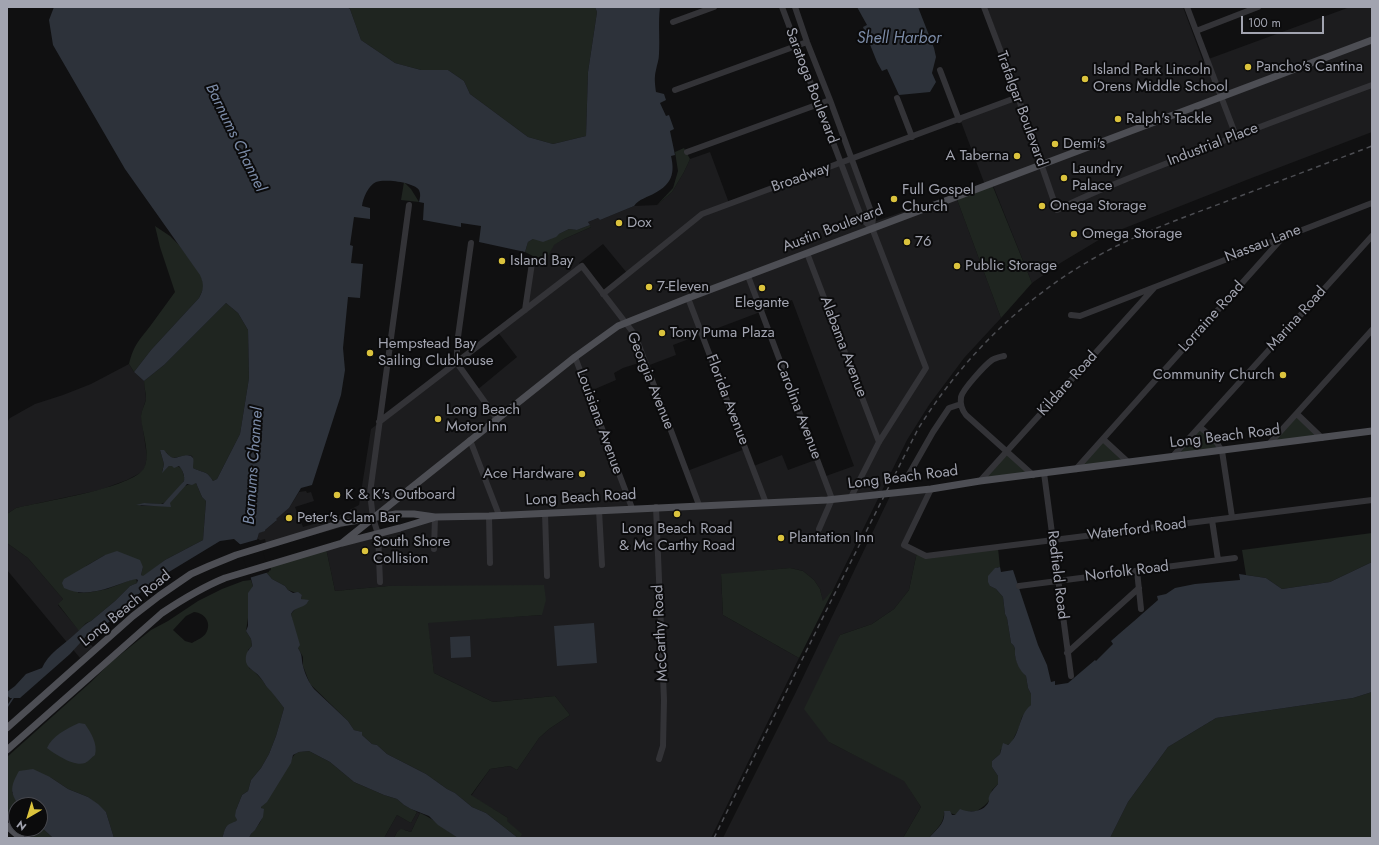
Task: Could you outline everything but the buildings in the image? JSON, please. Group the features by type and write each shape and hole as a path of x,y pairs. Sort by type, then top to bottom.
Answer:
{"main road":[{"name":"Austin Boulevard","path":"373,518 575,357 616,327 872,228 1372,40"},
{"name":"Long Beach Road","path":"7,728 128,621 159,596 191,574 236,555 341,523 396,514 414,514 435,517 489,516 832,499 931,489 980,481 1369,432"},
{"name":"Long Beach Road","path":"7,750 162,613 208,585 241,573 342,542 378,534 435,517"},
{"name":"Long Beach Road","path":"342,542 373,518"}],"street":[{"path":"673,22 714,7"},
{"name":"Saratoga Boulevard","path":"782,7 862,219 872,228"},
{"name":"Saratoga Boulevard","path":"794,7 873,217 872,228 926,368 879,442"},
{"name":"Trafalgar Boulevard","path":"984,7 1018,98 1057,210"},
{"path":"1187,7 1236,136"},
{"path":"1196,31 1256,7"},
{"path":"675,90 807,42"},
{"path":"940,70 959,120"},
{"name":"Industrial Place","path":"1057,210 1082,197 1109,186 1372,85"},
{"path":"897,98 912,137"},
{"name":"Broadway","path":"603,294 702,214 1018,98"},
{"path":"687,152 830,100"},
{"name":"Nassau Lane","path":"1071,315 1080,316 1372,203"},
{"path":"380,582 378,534 373,518 370,493 409,205"},
{"name":"Lorraine Road","path":"1076,469 1285,236"},
{"name":"Marina Road","path":"1173,456 1372,236"},
{"path":"471,242 456,344 456,363 497,419"},
{"name":"Alabama Avenue","path":"807,253 879,442"},
{"path":"379,422 525,310 532,263"},
{"name":"Georgia Avenue","path":"525,310 582,266 635,335 699,505"},
{"name":"Carolina Avenue","path":"748,276 832,499"},
{"name":"Kildare Road","path":"980,481 1155,287"},
{"name":"Florida Avenue","path":"688,298 766,503"},
{"path":"1270,444 1372,330"},
{"path":"1004,356 993,359 981,370 963,393 961,404 966,415 1033,475"},
{"name":"Louisiana Avenue","path":"575,357 632,508"},
{"path":"908,476 933,432 949,408 961,404"},
{"path":"1297,414 1322,438"},
{"path":"1369,432 1372,425"},
{"path":"1200,426 1215,440 1222,451 1232,518"},
{"path":"1103,439 1128,462"},
{"path":"470,440 499,515"},
{"path":"851,497 879,442"},
{"name":"Redfield Road","path":"1044,473 1071,676"},
{"name":"Waterford Road","path":"931,489 904,545 926,556 1372,500"},
{"path":"819,529 832,499"},
{"name":"McCarthy Road","path":"656,507 664,706 663,746 659,759"},
{"path":"599,510 602,565"},
{"path":"545,513 547,576"},
{"path":"489,516 490,563"},
{"path":"434,549 435,517"},
{"path":"1212,520 1218,560"},
{"name":"Norfolk Road","path":"1020,586 1235,558"},
{"path":"1137,571 1141,608"},
{"path":"1067,653 1139,588"}],"shaded area":[{"path":"347,7 595,7 597,12 588,72 586,136 553,144 528,137 470,94 464,81 448,70 421,70 395,63 361,40 350,9"},
{"path":"987,7 1183,7 1203,61 1350,7 1372,7 1372,132 1107,235 1062,262 1032,283 992,183 985,185 960,119 1020,96"},
{"path":"684,148 690,159 684,172 672,192 657,205 673,188 678,171 675,152"},
{"path":"710,152 729,203 852,159 876,221 955,194 1001,318 964,358 929,405 907,440 834,588 823,602 820,589 814,580 803,571 790,568 721,575 723,615 799,658 711,838 520,838 521,834 506,821 508,818 471,796 490,769 510,766 517,770 539,738 549,729 570,715 555,696 493,702 434,673 427,622 542,615 425,587 388,586 335,591 326,548 434,517 414,515 371,519 296,540 266,543 265,539 257,541 259,533 276,521 275,519 289,508 299,492 311,492 314,501 295,507 303,527 334,518 359,505 371,429 456,364 477,390 517,357 497,331 526,309 534,257 545,262 553,245 591,227 588,222 598,218 600,220 634,206 657,205 672,192 690,159","holes":["603,244 627,273 603,292 579,263","792,300 854,466 826,476 818,459 788,470 782,455 751,467 745,449 687,471 697,505 631,508 588,392 616,380 614,373 623,368 645,361 647,366 676,355 673,345"]},
{"path":"404,182 411,189 419,202 401,200"},
{"path":"991,182 1032,283 1001,318 955,194"},
{"path":"590,225 591,227 554,245 545,262 525,252 528,242 533,239 559,234 569,229 577,230"},
{"path":"155,226 170,236 179,245 201,275 204,287 199,298 151,350 134,372 129,364 135,347 175,292 160,247"},
{"path":"226,303 238,313 248,330 249,378 240,434 217,479 213,481 206,473 193,468 192,456 189,455 173,458 160,450 164,464 162,472 169,466 177,466 181,468 185,479 164,503 140,506 170,506 169,503 180,489 187,485 196,483 202,497 206,501 203,540 165,560 143,577 141,575 143,567 105,555 86,566 78,593 107,589 136,578 137,583 130,586 115,601 91,621 86,623 79,631 58,604 63,599 28,558 7,543 7,514 16,508 105,488 123,482 137,475 144,468 147,457 141,417 146,399 144,381 164,365"},
{"path":"129,364 134,372 144,381 146,399 141,415 147,457 145,467 142,472 127,480 100,490 16,508 7,514 7,422 10,418 35,404 91,384"},
{"path":"1297,416 1319,437 1272,443"},
{"path":"1200,429 1219,449 1179,454"},
{"path":"1103,442 1124,461 1080,467"},
{"path":"1007,454 1029,474 984,480"},
{"path":"932,489 904,545 917,552 909,590 894,609 872,624 840,635 829,742 904,780 921,807 903,838 723,838 794,696 891,494"},
{"path":"1372,533 1372,562 1330,582 1282,589 1266,578 1246,575 1242,550"},
{"path":"7,543 28,558 63,599 58,605 93,647 80,658 7,570"},
{"path":"326,548 335,591 388,586 544,585 546,600 542,615 428,623 434,673 493,702 555,696 570,715 549,729 539,738 517,770 510,766 490,769 471,795 508,818 507,821 522,834 520,838 486,813 472,807 455,793 426,774 387,754 377,745 372,744 362,735 361,732 354,730 348,721 310,684 303,666 303,657 298,648 291,614 297,607 300,607 303,600 301,599 302,595 288,590 285,586 272,579 266,572 271,570 270,565"},
{"path":"998,548 1000,567 997,567 990,586 996,589 1003,597 1011,643 1013,644 1015,655 1022,672 1026,676 1028,688 1031,694 1031,705 1022,717 1012,742 1001,749 1000,754 992,761 992,767 998,776 998,784 992,790 989,801 977,811 956,815 944,811 942,822 929,838 903,838 921,807 904,781 829,742 804,709 840,635 872,624 894,609 909,590 917,552 926,557"},
{"path":"790,568 803,571 814,580 820,589 823,601 834,588 799,658 723,615 721,574"},
{"path":"251,580 253,586 246,631 251,639 252,646 248,650 249,668 254,671 270,689 284,708 269,754 261,768 251,780 248,791 242,795 236,810 237,820 226,827 222,838 114,838 106,812 88,797 68,789 50,777 12,792 15,797 8,797 8,813 7,757 91,682 110,663 151,630 168,621 198,601 222,589 243,581","holes":["194,612 201,614 208,622 208,629 202,637 192,643 185,641 173,630 186,616"]},
{"path":"1372,692 1372,838 1110,838 1128,802 1168,747 1216,718 1353,698"},
{"path":"309,751 330,762 354,782 397,799 404,805 417,812 411,823 397,815 384,838 249,838 261,820 261,807 293,756 299,752"},
{"path":"417,812 420,813 411,832 405,830 397,832 394,838 384,838 397,815 411,823"},
{"path":"420,813 435,821 458,838 394,838 397,832 401,829 411,832"},
{"path":"48,833 53,838 33,837 48,837"}],"water":[{"name":"Barnums Channel","path":"54,7 347,7 350,9 361,40 395,63 421,70 448,70 464,81 470,94 528,137 553,144 586,136 588,72 597,12 595,7 660,7 659,56 655,75 655,87 656,92 664,94 666,100 660,103 666,116 669,115 674,129 670,131 675,155 671,156 673,168 671,178 661,190 641,200 634,206 600,220 598,218 588,222 590,225 577,230 569,229 556,237 543,242 533,239 528,242 525,252 479,242 481,226 461,223 461,227 423,220 424,203 419,202 420,194 416,187 399,182 380,181 373,184 368,189 363,199 362,206 370,208 370,219 354,217 350,245 353,246 351,263 363,264 360,298 348,297 343,348 345,370 341,395 312,485 301,488 289,508 265,531 259,533 257,540 266,572 272,579 285,586 293,593 298,592 302,595 301,599 309,600 306,605 296,609 291,614 300,645 298,648 302,663 306,675 314,689 348,721 354,730 362,732 362,735 372,744 377,745 387,754 426,774 455,793 472,807 486,813 518,838 458,838 438,825 429,816 411,809 397,799 354,782 330,762 309,751 299,752 293,755 291,763 267,802 261,807 264,809 263,817 249,838 222,838 227,826 237,820 235,816 236,810 242,795 248,791 251,780 261,768 269,754 284,708 260,677 248,666 246,662 247,653 252,646 251,639 246,631 248,626 248,593 253,586 242,546 234,539 220,541 154,581 112,620 97,630 90,632 70,654 20,698 10,698 7,695 7,692 26,674 42,668 48,658 56,650 84,625 115,601 130,586 137,583 138,580 136,579 91,592 82,592 64,588 62,583 64,579 105,555 117,551 140,560 143,567 141,575 143,576 165,560 203,540 206,501 202,497 196,483 192,485 187,484 170,503 171,507 136,505 144,503 163,504 184,481 182,469 179,466 174,468 169,466 162,473 164,464 160,450 164,450 169,456 174,458 187,455 191,456 193,458 193,468 206,473 213,481 217,479 240,434 249,378 248,330 238,313 226,303 164,365 144,381 134,372 151,350 199,298 203,289 202,281 200,275 125,169 53,45 49,20"},
{"name":"Shell Harbor","path":"857,7 918,7 936,57 932,73 936,82 930,92 899,95 887,69 882,71 877,62 863,27 867,25"},
{"path":"1372,562 1372,692 1353,698 1216,718 1168,747 1128,802 1110,838 929,838 942,823 944,811 950,811 952,815 955,815 960,809 976,811 987,805 990,793 998,784 998,776 992,767 992,761 1000,754 1003,743 1008,745 1012,741 1018,731 1024,714 1031,705 1031,694 1028,688 1026,676 1017,664 1015,650 1013,644 1011,643 1003,597 996,589 990,586 988,582 988,576 995,568 1000,567 1001,572 1013,570 1038,645 1047,665 1051,682 1055,681 1055,685 1068,683 1095,660 1096,661 1113,644 1111,641 1158,600 1157,596 1166,594 1175,588 1195,584 1240,580 1239,574 1266,578 1282,589 1330,582"},
{"path":"594,623 597,663 557,666 554,626"},
{"path":"470,636 471,657 451,658 450,637"},
{"path":"79,723 85,724 92,735 96,747 95,755 85,763 81,764 70,762 47,748 56,736 64,730"},
{"path":"33,769 50,777 68,789 88,797 98,804 106,812 114,838 53,838 48,833 48,797 14,797 12,788 19,771"}],"pier":[{"path":"259,539 269,572 249,578 240,547 238,545"}],"waterway":[{"path":"7,707 13,698"}],"railway":[{"path":"714,838 918,429 953,379 993,334 1015,314 1063,277 1121,244 1171,222 1372,146"}],"place":[{"name":"Pancho's Cantina","path":"1248,67"},
{"name":"Island Park Lincoln Orens Middle School","path":"1085,79"},
{"name":"Ralph's Tackle","path":"1118,119"},
{"name":"Demi's","path":"1055,144"},
{"name":"A Taberna","path":"1017,156"},
{"name":"Laundry Palace","path":"1064,178"},
{"name":"Full Gospel Church","path":"894,199"},
{"name":"Onega Storage","path":"1042,206"},
{"name":"Dox","path":"619,223"},
{"name":"Omega Storage","path":"1074,234"},
{"name":"76","path":"907,242"},
{"name":"Island Bay","path":"502,261"},
{"name":"Public Storage","path":"957,266"},
{"name":"7-Eleven","path":"649,287"},
{"name":"Elegante","path":"762,288"},
{"name":"Tony Puma Plaza","path":"662,333"},
{"name":"Hempstead Bay Sailing Clubhouse","path":"370,353"},
{"name":"Community Church","path":"1283,375"},
{"name":"Long Beach Motor Inn","path":"438,419"},
{"name":"Ace Hardware","path":"582,474"},
{"name":"K & K's Outboard","path":"337,495"},
{"name":"Long Beach Road & Mc Carthy Road","path":"677,514"},
{"name":"Peter's Clam Bar","path":"289,518"},
{"name":"Plantation Inn","path":"781,538"},
{"name":"South Shore Collision","path":"365,551"}]}
